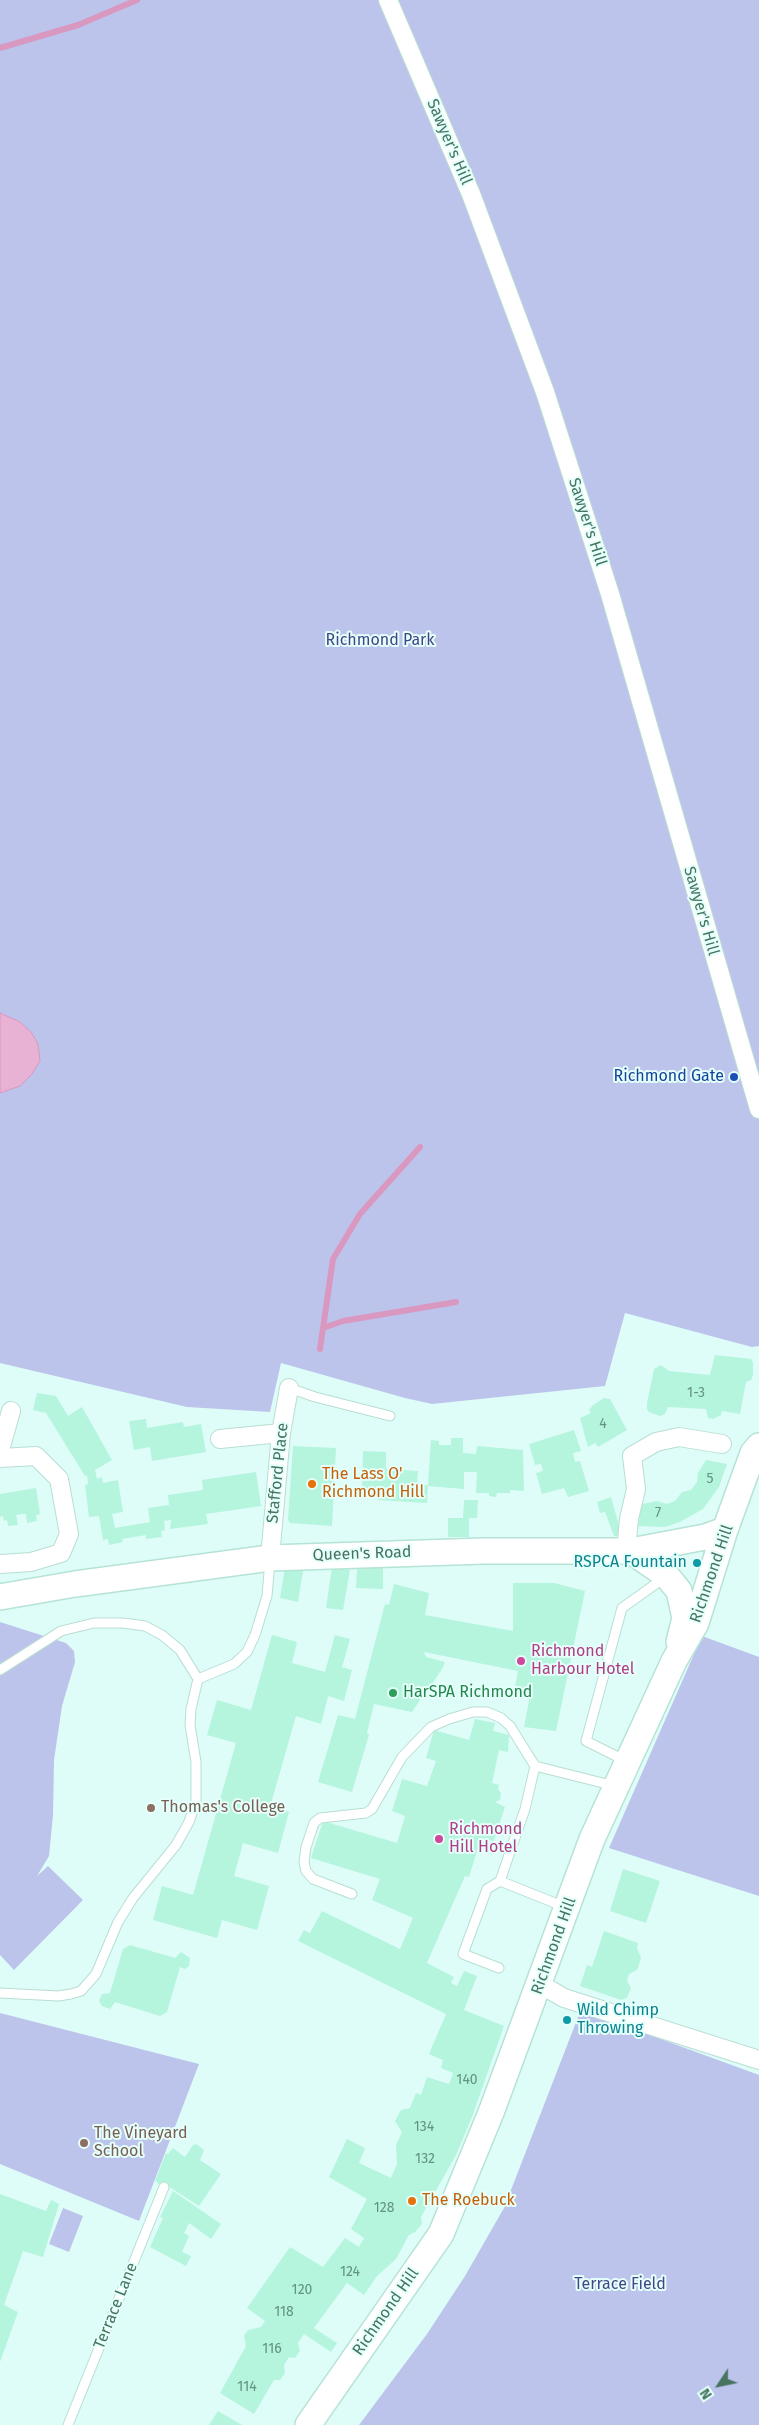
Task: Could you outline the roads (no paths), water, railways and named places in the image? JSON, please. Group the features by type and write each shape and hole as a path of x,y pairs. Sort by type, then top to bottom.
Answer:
{"main road":[{"name":"Richmond Hill","path":"308,2425 440,2234 492,2110 592,1839 674,1661 696,1624 725,1530 753,1454 759,1446"},
{"name":"Queen's Road","path":"0,1597 75,1584 270,1558 484,1551 628,1551 705,1537 725,1530"},
{"path":"628,1551 667,1576 679,1591 685,1618 674,1661"}],"street":[{"name":"Sawyer's Hill","path":"388,0 471,194 545,392 610,594 759,1109"},
{"name":"Sawyer's Hill","path":"744,1059 759,1084"},
{"name":"Stafford Place","path":"270,1558 281,1433 289,1388"},
{"path":"0,1450 11,1412"},
{"path":"220,1440 281,1433"},
{"path":"628,1551 629,1519 636,1490 632,1456 656,1442 679,1437 722,1444"},
{"path":"0,1458 36,1456 59,1479 69,1534 62,1553 30,1562 0,1564"},
{"path":"540,1984 564,1998 759,2060"}],"lane":[{"path":"289,1388 314,1397 390,1416"},
{"path":"198,1679 234,1664 247,1652 255,1635 266,1596 270,1558"},
{"path":"627,1761 586,1741 622,1608 667,1576"},
{"path":"0,1670 60,1631 94,1623 123,1623 145,1626 162,1635 180,1650 190,1663 198,1679 190,1708 190,1725 196,1762 196,1801 189,1822 176,1845 133,1898 118,1922 96,1974 81,1991 71,1994 58,1996 0,1993"},
{"path":"352,1894 313,1879 306,1871 304,1862 306,1847 314,1824 320,1818 366,1812 372,1809 402,1758 431,1727 459,1715 487,1712 501,1718 510,1726 535,1766 617,1786"},
{"path":"500,1968 463,1954 487,1889 500,1881 525,1809 535,1766"},
{"path":"500,1881 568,1908"},
{"name":"Terrace Lane","path":"68,2425 164,2187"}],"waterway":[{"path":"0,48 78,25 137,0"},
{"path":"320,1349 333,1259 360,1214 420,1147"},
{"path":"323,1328 343,1321 456,1302"}],"place":[{"name":"Richmond Gate","path":"734,1077"},
{"name":"The Lass O' Richmond Hill","path":"312,1484"},
{"name":"RSPCA Fountain","path":"697,1563"},
{"name":"Richmond Harbour Hotel","path":"521,1661"},
{"name":"HarSPA Richmond","path":"393,1693"},
{"name":"Thomas's College","path":"151,1808"},
{"name":"Richmond Hill Hotel","path":"439,1839"},
{"name":"Wild Chimp Throwing","path":"567,2020"},
{"name":"The Vineyard School","path":"84,2143"},
{"name":"The Roebuck","path":"412,2201"}],"park label":[{"name":"Richmond Park","path":"380,641"},
{"name":"Terrace Field","path":"620,2285"}]}
